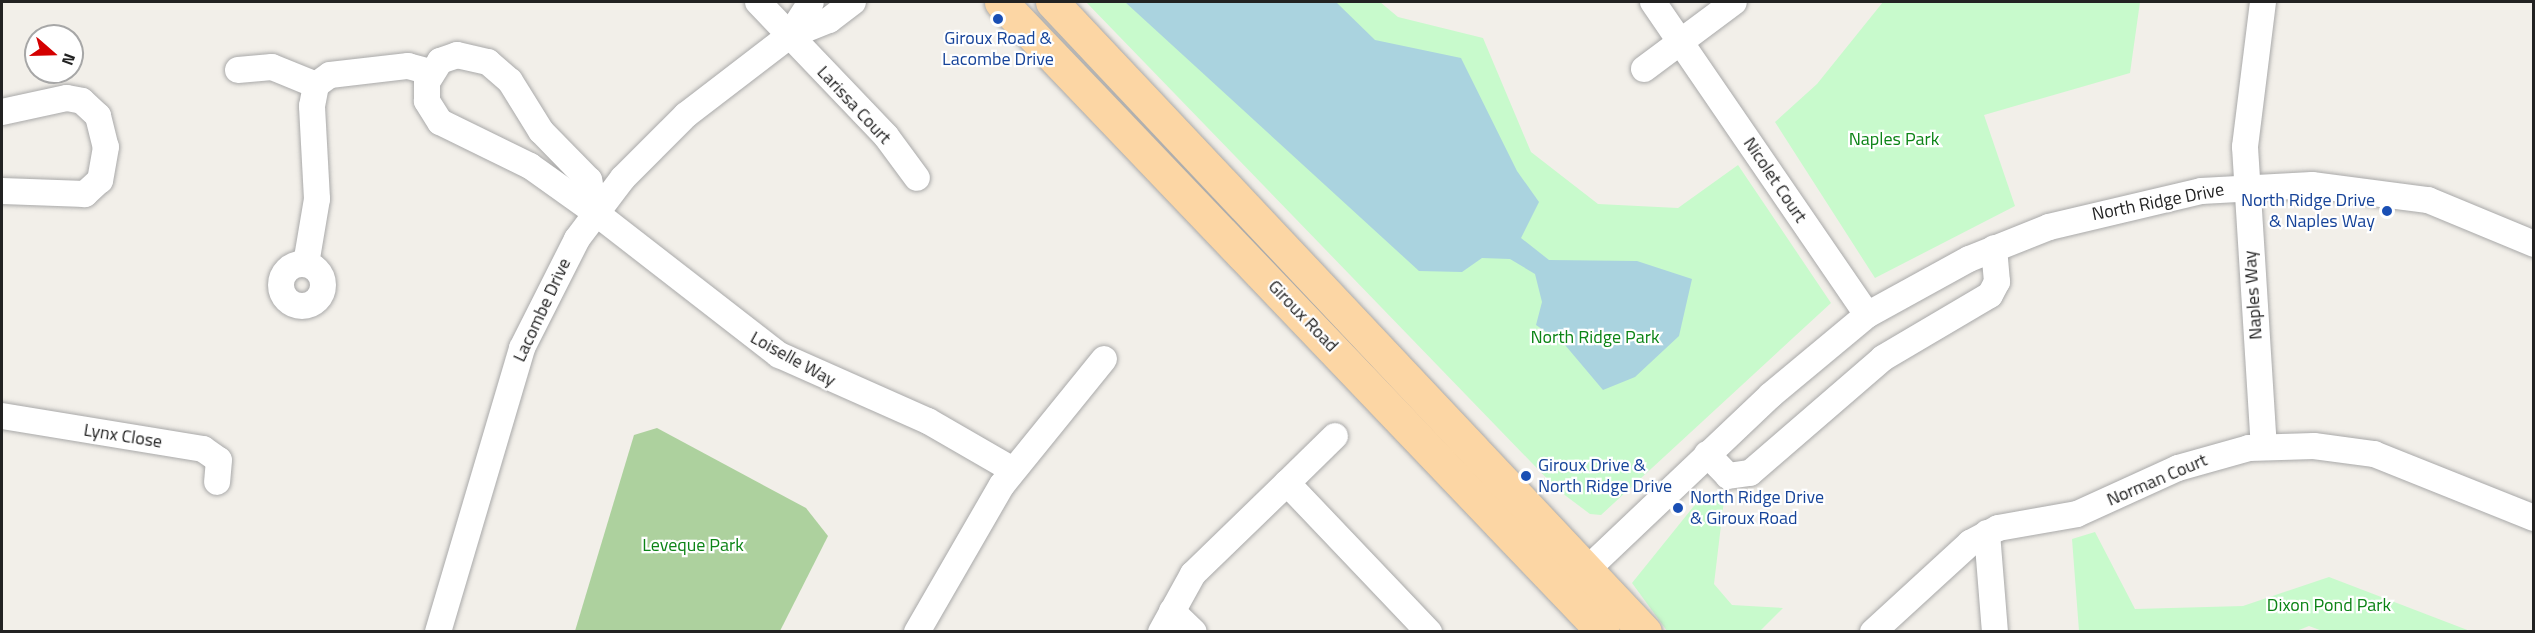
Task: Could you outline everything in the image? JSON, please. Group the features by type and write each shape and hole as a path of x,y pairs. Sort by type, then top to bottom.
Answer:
{"main road":[{"name":"Giroux Road","path":"1001,2 1603,632"},
{"name":"Giroux Road","path":"1052,2 1589,567 1645,632"}],"street":[{"path":"758,2 789,36"},
{"name":"Lacombe Drive","path":"789,36 811,2"},
{"name":"Lacombe Drive","path":"438,632 522,348 563,260 596,213 667,132 789,36 829,20 853,2"},
{"name":"Nicolet Court","path":"1653,2 1867,315"},
{"path":"1644,69 1683,45 1734,2"},
{"name":"Naples Way","path":"2263,2 2250,79 2246,186 2264,446"},
{"name":"Larissa Court","path":"789,36 886,136 917,178"},
{"path":"238,70 272,67 316,85 341,74 408,66 430,72 457,55 496,67 541,130 589,180 596,213"},
{"name":"Loiselle Way","path":"430,72 427,101 440,122 530,166 596,213 779,355 928,421 1013,470"},
{"path":"306,264 317,199 312,106 316,85"},
{"path":"2,112 67,98 82,101 98,116 106,147 100,180 85,195 2,191"},
{"name":"North Ridge Drive","path":"1565,590 1707,454 1815,355 1867,315 1994,248 2114,207 2246,186 2334,186 2409,195 2534,244"},
{"path":"1707,454 1728,476 1750,474 1883,358 1990,295 1997,282 1994,248"},
{"path":"917,632 1013,470 1104,359"},
{"name":"Lynx Close","path":"2,416 203,449 219,460 217,482"},
{"path":"1194,632 1166,622 1193,574 1335,436"},
{"name":"Norman Court","path":"1873,632 1987,533 2008,524 2077,514 2187,464 2264,446 2374,454 2534,518"},
{"path":"1287,483 1429,632"},
{"path":"1987,533 1995,632"}],"green space":[{"name":"North Ridge Park","path":"1086,2 1380,2 1398,17 1483,38 1531,152 1598,204 1678,208 1738,165 1831,303 1601,515 1590,514 1558,490"},
{"name":"Naples Park","path":"1883,2 2140,2 2130,73 1984,115 2015,206 1875,278 1775,122 1817,84"},
{"name":"Leveque Park","path":"657,428 806,508 828,536 780,631 575,631 634,435"},
{"path":"1724,500 1714,584 1732,605 1783,608 1760,631 1667,631 1632,583 1698,501"},
{"name":"Dixon Pond Park","path":"2095,532 2135,609 2243,606 2329,577 2470,631 2325,632 2309,626 2294,632 2079,631 2072,539"}],"water":[{"path":"1125,2 1336,2 1375,40 1461,58 1517,171 1539,202 1521,238 1549,260 1637,261 1692,279 1679,336 1635,377 1603,390 1565,345 1536,325 1542,302 1535,274 1510,259 1482,258 1462,272 1419,271"}],"place":[{"name":"Giroux Road & Lacombe Drive","path":"998,19"},
{"name":"North Ridge Drive & Naples Way","path":"2387,211"},
{"name":"Giroux Drive & North Ridge Drive","path":"1526,476"},
{"name":"North Ridge Drive & Giroux Road","path":"1678,508"}]}
